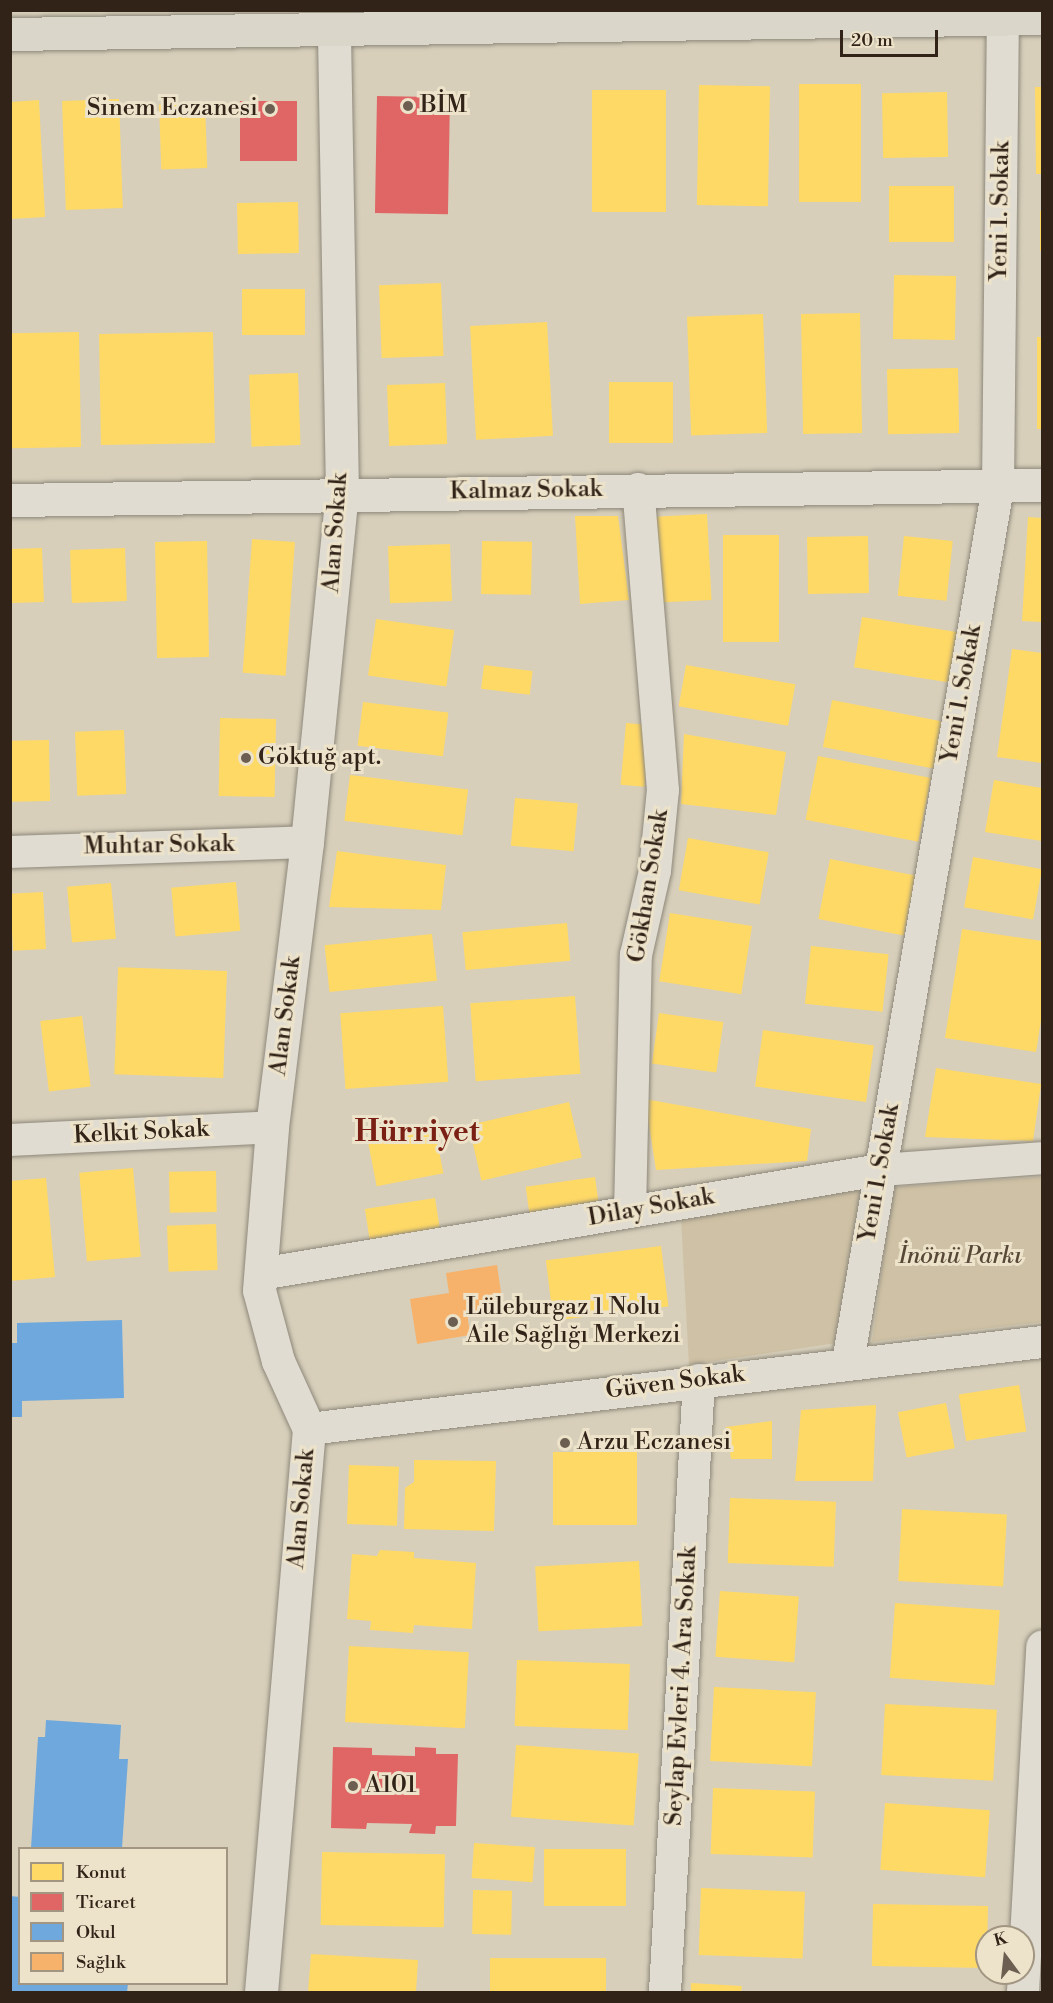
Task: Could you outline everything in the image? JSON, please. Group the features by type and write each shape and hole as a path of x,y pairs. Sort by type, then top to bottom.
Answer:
{"highway":[{"path":"10,34 1042,18"}],"street":[{"name":"Yeni 1. Sokak","path":"848,1362 998,486 1003,19"},
{"name":"Alan Sokak","path":"261,1992 309,1429 278,1361 259,1290 272,1127 307,843 342,493 334,30"},
{"name":"Kalmaz Sokak","path":"10,500 342,493 1042,485"},
{"name":"Gökhan Sokak","path":"630,1212 636,955 655,871 663,790 638,489"},
{"name":"Muhtar Sokak","path":"10,852 307,843"},
{"name":"Kelkit Sokak","path":"10,1140 272,1127"},
{"name":"Dilay Sokak","path":"261,1274 880,1170 1042,1158"},
{"name":"Güven Sokak","path":"309,1429 848,1362 1042,1342"},
{"name":"Seylap Evleri 4. Ara Sokak","path":"665,1992 699,1380"},
{"path":"1023,1992 1035,1896 1042,1647"}],"green space":[{"name":"İnönü Parkı","path":"1042,1177 1042,1322 872,1342 893,1187"},
{"path":"861,1189 836,1343 689,1365 681,1217"}],"building: Konut":[{"path":"799,84 861,84 861,202 799,202"},
{"path":"699,85 770,86 768,206 697,205"},
{"path":"1035,87 1042,87 1042,174 1036,174"},
{"path":"592,90 666,90 666,212 592,212"},
{"path":"947,92 948,157 883,158 882,93"},
{"path":"119,99 123,208 66,210 62,101"},
{"path":"39,100 45,217 10,219 10,102"},
{"path":"205,103 207,168 161,170 159,105"},
{"path":"889,186 954,186 954,242 889,242"},
{"path":"298,202 299,253 238,254 237,203"},
{"path":"1040,211 1042,211 1042,251 1040,251"},
{"path":"894,275 956,276 955,340 893,339"},
{"path":"441,283 444,356 382,358 379,285"},
{"path":"242,289 305,289 305,335 242,335"},
{"path":"860,313 862,433 803,434 801,314"},
{"path":"763,314 767,433 691,436 687,317"},
{"path":"547,322 553,436 476,440 470,326"},
{"path":"79,332 81,447 12,448 10,333"},
{"path":"213,332 215,443 101,445 99,334"},
{"path":"1037,337 1042,337 1042,429 1037,429"},
{"path":"958,368 959,433 888,434 887,369"},
{"path":"298,373 301,445 252,447 249,375"},
{"path":"609,382 673,382 673,443 609,443"},
{"path":"445,383 447,444 389,446 387,385"},
{"path":"707,514 712,600 660,603 655,517"},
{"path":"575,516 618,516 629,600 580,604"},
{"path":"1028,517 1042,518 1042,622 1022,621"},
{"path":"723,535 779,535 779,642 723,642"},
{"path":"868,536 869,593 808,594 807,537"},
{"path":"904,536 953,541 946,601 898,596"},
{"path":"252,539 295,542 286,676 243,673"},
{"path":"207,541 209,657 157,658 155,542"},
{"path":"482,541 532,542 531,595 481,594"},
{"path":"450,544 452,601 390,603 388,546"},
{"path":"42,548 44,602 12,603 10,549"},
{"path":"125,548 127,601 72,603 70,550"},
{"path":"862,617 962,633 954,683 854,667"},
{"path":"376,619 454,630 446,686 368,675"},
{"path":"1012,649 1042,653 1042,763 997,757"},
{"path":"484,665 533,671 530,695 481,689"},
{"path":"686,665 795,684 788,726 679,706"},
{"path":"832,700 944,722 935,769 823,747"},
{"path":"363,702 448,712 443,756 358,746"},
{"name":"Göktuğ apt.","path":"220,718 276,719 275,797 219,796"},
{"path":"626,723 650,725 645,787 621,785"},
{"path":"124,730 126,794 77,796 75,732"},
{"path":"684,734 786,752 776,815 681,804"},
{"path":"49,740 50,801 11,802 10,741"},
{"path":"818,756 931,778 918,842 806,820"},
{"path":"350,775 468,790 463,835 344,821"},
{"path":"994,780 1042,788 1042,841 985,832"},
{"path":"515,798 578,803 574,851 511,846"},
{"path":"688,838 769,852 760,904 679,890"},
{"path":"337,851 446,865 441,910 329,907"},
{"path":"973,857 1042,869 1033,919 964,907"},
{"path":"830,859 915,876 904,935 818,919"},
{"path":"236,882 240,931 176,936 171,888"},
{"path":"111,883 116,939 72,943 67,887"},
{"path":"43,892 46,949 13,951 10,894"},
{"path":"670,913 752,926 741,994 659,981"},
{"path":"567,923 570,961 466,970 462,932"},
{"path":"962,929 1042,941 1042,1014 1036,1052 945,1038"},
{"path":"432,934 437,981 330,992 325,945"},
{"path":"811,946 889,954 883,1012 805,1004"},
{"path":"118,967 227,971 223,1078 114,1074"},
{"path":"575,996 580,1074 476,1081 470,1003"},
{"path":"443,1006 448,1082 346,1089 340,1013"},
{"path":"659,1013 723,1022 716,1073 652,1064"},
{"path":"82,1016 91,1086 49,1092 40,1021"},
{"path":"763,1030 874,1046 866,1102 755,1086"},
{"path":"936,1068 1041,1084 1033,1141 925,1137"},
{"path":"645,1099 811,1129 807,1161 656,1170"},
{"path":"569,1102 582,1158 481,1181 469,1125"},
{"path":"435,1130 443,1173 377,1186 368,1143"},
{"path":"133,1168 141,1257 87,1261 79,1173"},
{"path":"216,1171 217,1212 170,1213 169,1172"},
{"path":"595,1177 600,1212 531,1221 526,1187"},
{"path":"46,1178 55,1277 10,1281 10,1181"},
{"path":"435,1198 441,1235 371,1246 365,1209"},
{"path":"216,1224 218,1270 169,1272 167,1226"},
{"path":"661,1246 668,1307 553,1321 546,1260"},
{"path":"1019,1385 1026,1431 966,1441 959,1395"},
{"path":"946,1403 955,1448 907,1458 898,1412"},
{"path":"876,1405 873,1481 795,1481 801,1410"},
{"path":"772,1421 772,1459 731,1459 726,1427"},
{"path":"553,1452 637,1452 637,1525 553,1525"},
{"path":"414,1460 496,1461 494,1531 404,1529 405,1488 414,1482"},
{"path":"349,1465 399,1467 397,1526 347,1524"},
{"path":"730,1498 836,1502 834,1567 728,1563"},
{"path":"902,1509 1007,1514 1003,1586 898,1581"},
{"path":"380,1550 414,1552 414,1558 476,1563 472,1629 414,1625 413,1633 370,1630 371,1621 347,1619 352,1554 377,1556"},
{"path":"639,1561 642,1626 539,1631 535,1566"},
{"path":"720,1591 799,1597 794,1662 715,1657"},
{"path":"895,1603 1000,1610 995,1685 890,1678"},
{"path":"349,1646 469,1652 465,1728 345,1722"},
{"path":"517,1660 630,1664 628,1730 515,1726"},
{"path":"714,1687 816,1692 812,1766 710,1761"},
{"path":"885,1704 997,1710 993,1781 881,1775"},
{"path":"516,1745 639,1754 634,1825 511,1817"},
{"path":"713,1788 815,1792 813,1858 711,1854"},
{"path":"885,1803 990,1810 985,1877 880,1870"},
{"path":"474,1843 535,1847 532,1882 472,1878"},
{"path":"544,1849 626,1849 626,1906 544,1906"},
{"path":"322,1852 445,1854 444,1927 321,1925"},
{"path":"701,1888 805,1892 803,1959 699,1955"},
{"path":"473,1890 512,1891 511,1935 472,1934"},
{"path":"873,1904 988,1906 988,1925 975,1925 975,1968 872,1966"},
{"path":"311,1954 418,1960 416,1992 308,1992"},
{"path":"490,1958 606,1958 606,1992 490,1992"},
{"path":"691,1983 742,1986 741,1992 691,1992"}],"building: Ticaret":[{"path":"377,96 450,97 448,214 375,213"},
{"path":"240,101 297,101 297,161 240,161"},
{"path":"333,1747 372,1748 372,1755 415,1756 415,1747 436,1748 436,1754 458,1754 456,1826 436,1826 435,1834 409,1833 412,1824 367,1823 366,1829 331,1828"}],"building: Okul":[{"path":"122,1320 124,1398 22,1401 22,1417 10,1417 10,1343 17,1343 17,1323"},
{"path":"46,1720 121,1725 119,1759 128,1759 122,1847 31,1847 38,1737 45,1737"},
{"path":"10,1896 18,1897 18,1985 128,1985 127,1992 10,1992"}],"building: Sağlık":[{"path":"497,1265 503,1306 467,1312 470,1335 417,1344 410,1299 449,1293 446,1273"}],"place":[{"name":"BİM","path":"408,106"},
{"name":"Sinem Eczanesi","path":"270,109"},
{"name":"Göktuğ apt.","path":"246,758"},
{"name":"Lüleburgaz 1 Nolu Aile Sağlığı Merkezi","path":"453,1322"},
{"name":"Arzu Eczanesi","path":"565,1443"},
{"name":"A101","path":"353,1786"}],"district":[{"name":"Hürriyet","path":"417,1132"}]}
